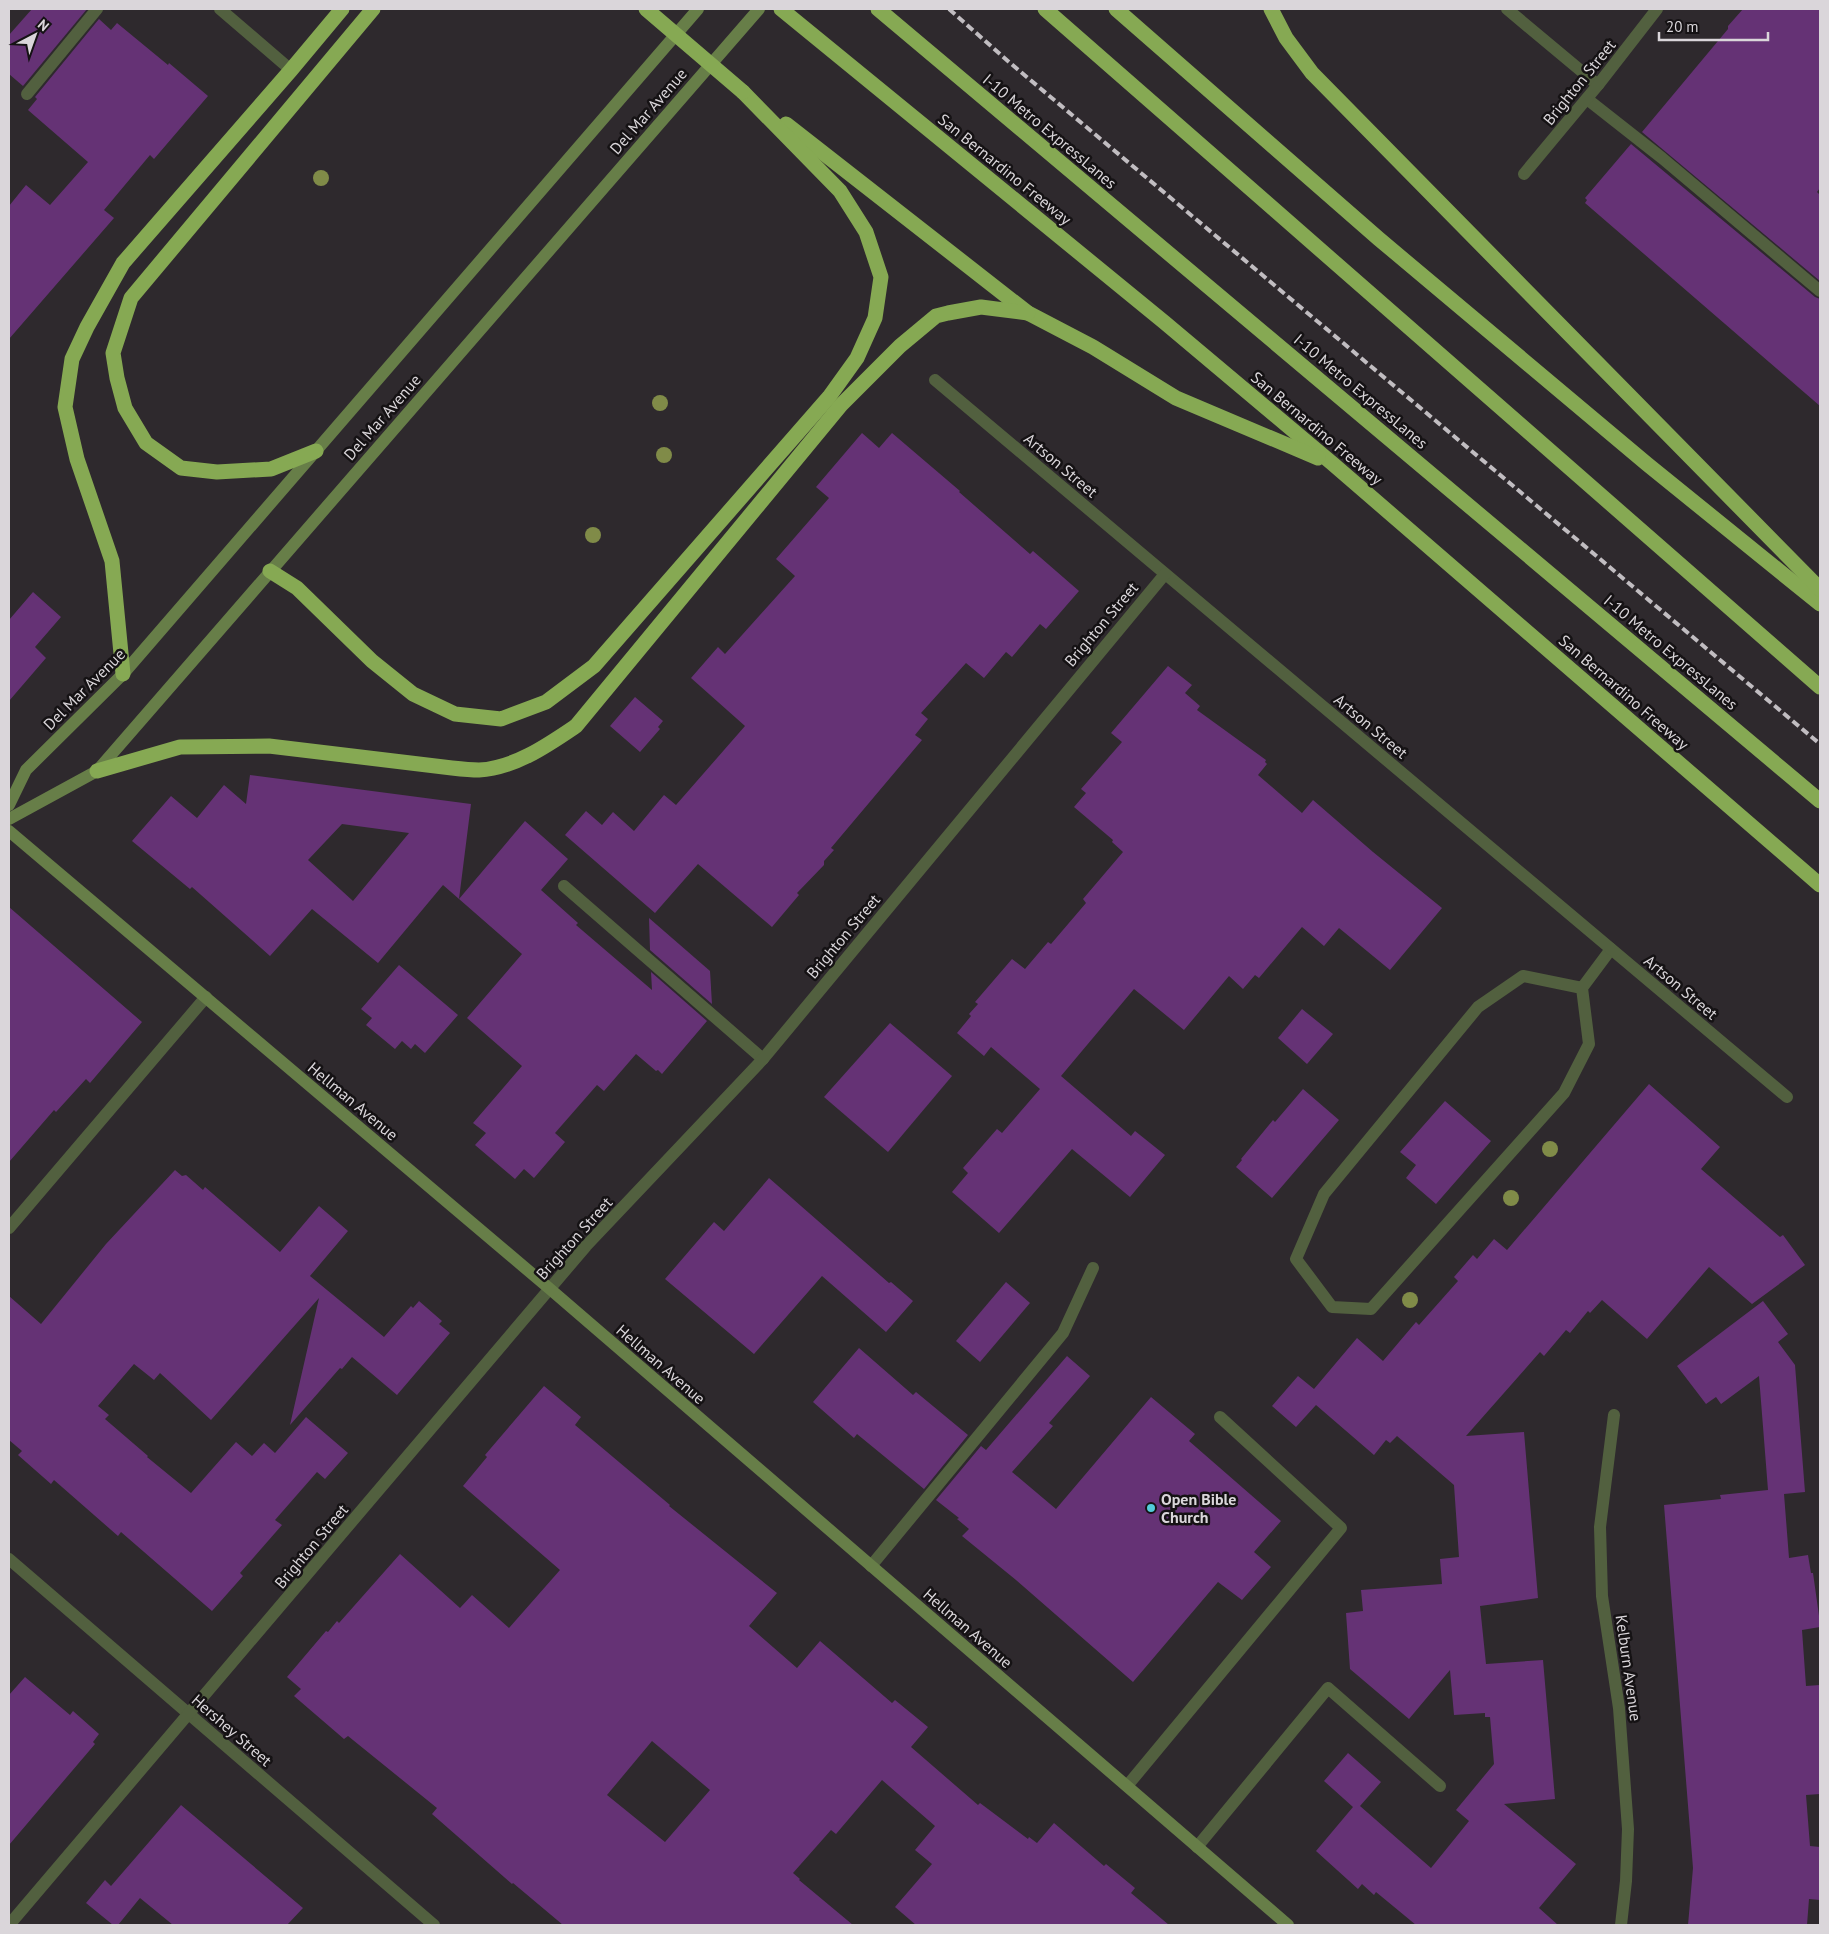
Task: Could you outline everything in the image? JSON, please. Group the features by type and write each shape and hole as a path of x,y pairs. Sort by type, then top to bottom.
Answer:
{"highway":[{"path":"123,674 112,561 77,459 66,407 72,360 87,328 123,263 342,9"},
{"path":"316,451 271,469 217,472 181,468 146,443 125,408 113,353 132,298 373,9"},
{"path":"646,9 743,92 1028,313 1094,347 1176,398 1333,464"},
{"name":"San Bernardino Freeway","path":"782,9 1164,322 1333,464 1820,885"},
{"name":"I-10 Metro ExpressLanes","path":"878,9 1820,801"},
{"path":"1045,9 1820,687"},
{"path":"1116,9 1379,239 1647,464 1820,604"},
{"path":"1271,9 1286,38 1312,73 1820,589"},
{"path":"270,571 297,588 372,661 413,694 455,714 501,719 546,702 594,666 830,396 857,358 876,318 881,277 866,232 840,191 743,92"},
{"path":"97,771 180,747 269,746 480,770 508,764 546,747 576,726 841,405 900,346 936,316 981,307 1028,313"}],"main road":[{"name":"Del Mar Avenue","path":"9,805 26,770 123,674 698,9"},
{"name":"Del Mar Avenue","path":"9,819 97,771 759,9"},
{"name":"Hellman Avenue","path":"9,831 550,1289 1288,1925"}],"street":[{"path":"28,94 97,9"},
{"path":"220,9 291,70"},
{"path":"1507,9 1598,85"},
{"name":"Brighton Street","path":"1524,174 1587,99 1657,9"},
{"path":"1587,99 1662,158 1820,291"},
{"name":"Artson Street","path":"935,380 1787,1097"},
{"name":"Brighton Street","path":"9,1925 586,1246 763,1059 1164,574"},
{"path":"564,886 763,1059"},
{"path":"1582,988 1523,976 1478,1006 1324,1194 1296,1259 1332,1307 1371,1309 1564,1093 1589,1044 1582,988 1611,949"},
{"path":"9,1228 206,997"},
{"path":"871,1566 1063,1333 1092,1268"},
{"name":"Kelburn Avenue","path":"1614,1416 1600,1528 1602,1596 1619,1708 1628,1829 1626,1880 1621,1925"},
{"path":"1127,1786 1341,1528 1220,1417"},
{"name":"Hershey Street","path":"9,1559 434,1925"},
{"path":"1197,1847 1328,1688 1440,1786"}],"building":[{"path":"32,9 87,9 23,86 9,74 9,35"},
{"path":"1743,9 1820,9 1820,188 1817,192 1820,195 1820,281 1642,132"},
{"path":"99,19 111,30 117,23 208,96 154,159 150,155 104,210 114,218 9,339 9,206 26,185 50,205 88,162 28,110 37,99 35,97"},
{"path":"1631,144 1815,297 1820,299 1820,406 1585,203 1587,200 1585,198"},
{"path":"862,433 879,448 892,433 1030,554 1033,551 1079,591 1046,629 1040,624 1012,657 1006,652 984,678 966,663 921,713 928,719 915,735 922,740 831,848 834,850 824,861 824,865 797,893 799,895 772,927 698,864 655,913 565,835 586,811 602,825 613,812 634,831 664,795 676,805 745,726 691,678 718,647 725,654 795,576 776,559 829,498 816,487"},
{"path":"33,592 61,617 35,647 46,658 9,701 9,620"},
{"path":"1168,666 1192,685 1185,693 1200,706 1197,710 1266,760 1267,764 1258,775 1302,813 1313,800 1442,908 1390,970 1339,928 1324,946 1302,927 1259,978 1255,975 1243,989 1229,976 1184,1030 1134,989 1061,1076 1131,1136 1135,1131 1165,1155 1130,1197 1072,1149 999,1233 952,1192 968,1173 963,1168 997,1129 1002,1133 1040,1089 991,1047 984,1056 957,1033 978,1004 975,1002 1012,959 1025,969 1048,942 1051,944 1086,903 1083,899 1123,852 1112,842 1113,840 1074,807 1086,793 1081,789 1122,742 1111,733"},
{"path":"635,697 663,721 658,727 660,729 640,752 610,726"},
{"path":"250,775 471,804 459,899 443,885 378,963 312,909 270,956 192,887 190,889 132,841 171,796 197,818 224,785 246,804","holes":["342,824 409,833 353,901 308,860"]},
{"path":"525,821 568,859 541,890 578,923 576,925 652,990 651,972 707,1021 662,1074 636,1054 604,1091 597,1085 555,1133 565,1142 534,1178 524,1169 515,1179 475,1145 486,1133 473,1123 522,1066 467,1018 522,954 459,899"},
{"path":"9,907 142,1022 90,1083 86,1079 56,1112 54,1110 9,1162"},
{"path":"649,918 710,971 712,1004 650,950"},
{"path":"399,965 458,1015 425,1053 415,1044 411,1049 402,1041 395,1049 366,1025 372,1018 361,1009"},
{"path":"1302,1009 1333,1034 1307,1064 1278,1038"},
{"path":"890,1023 952,1076 888,1152 824,1097"},
{"path":"1649,1084 1720,1147 1701,1169 1780,1237 1783,1235 1805,1265 1752,1304 1709,1267 1647,1339 1602,1300 1590,1313 1588,1311 1570,1333 1566,1330 1544,1356 1540,1352 1466,1436 1524,1432 1538,1598 1480,1606 1486,1664 1543,1660 1555,1799 1504,1804 1576,1864 1539,1908 1558,1925 1416,1925 1376,1892 1374,1895 1362,1884 1358,1889 1316,1851 1353,1807 1324,1781 1348,1753 1381,1782 1360,1806 1431,1868 1469,1821 1456,1810 1494,1764 1490,1717 1485,1717 1485,1713 1454,1715 1450,1670 1409,1719 1350,1669 1346,1613 1363,1611 1361,1590 1442,1584 1440,1559 1459,1557 1454,1485 1397,1436 1390,1443 1386,1440 1374,1455 1316,1405 1296,1427 1272,1406 1298,1376 1314,1389 1357,1338 1383,1361 1416,1322 1419,1325 1458,1281 1454,1277 1473,1255 1477,1259 1494,1239 1507,1250"},
{"path":"1303,1089 1339,1120 1272,1198 1236,1167 1273,1120 1275,1122"},
{"path":"1445,1101 1491,1141 1436,1204 1406,1178 1416,1165 1400,1152"},
{"path":"175,1170 182,1176 186,1175 203,1190 205,1187 280,1252 319,1206 348,1231 310,1276 384,1337 411,1306 413,1308 419,1301 442,1321 439,1324 450,1333 397,1395 352,1357 290,1425 319,1298 211,1420 160,1373 154,1380 134,1364 98,1406 109,1415 105,1419 191,1493 236,1442 252,1456 264,1443 275,1453 306,1417 348,1453 325,1479 317,1472 275,1520 282,1525 240,1573 243,1576 212,1611 121,1532 118,1536 54,1480 51,1484 18,1455 22,1451 9,1440 9,1296 41,1324 106,1244"},
{"path":"769,1178 889,1283 891,1282 913,1301 886,1332 822,1276 754,1354 665,1279 714,1222 724,1231"},
{"path":"1006,1282 1030,1303 980,1362 956,1341"},
{"path":"1763,1301 1788,1334 1778,1342 1795,1365 1805,1492 1784,1494 1789,1558 1808,1555 1811,1573 1813,1573 1820,1623 1820,1627 1802,1630 1806,1686 1820,1685 1820,1794 1806,1795 1810,1846 1820,1847 1820,1900 1809,1899 1807,1925 1688,1925 1693,1868 1664,1505 1721,1499 1720,1495 1768,1490 1759,1376 1721,1404 1716,1397 1706,1404 1677,1366"},
{"path":"859,1348 913,1395 916,1392 968,1435 924,1489 857,1434 854,1438 813,1402"},
{"path":"1067,1356 1090,1376 1049,1423 1053,1426 1012,1472 1056,1509 1151,1397 1195,1434 1189,1441 1281,1521 1254,1552 1271,1567 1242,1600 1218,1582 1133,1682 1016,1580 962,1536 969,1529 957,1519 959,1518 936,1500 981,1446 986,1450"},
{"path":"544,1386 581,1417 575,1425 669,1506 777,1593 749,1626 797,1668 820,1641 892,1703 895,1700 928,1727 911,1747 978,1805 980,1803 1028,1839 1029,1837 1037,1843 1054,1823 1104,1866 1106,1864 1135,1888 1131,1893 1169,1925 916,1925 895,1907 932,1864 915,1850 935,1826 882,1780 836,1834 831,1830 793,1873 853,1925 563,1925 512,1884 432,1814 437,1808 348,1736 344,1739 294,1696 301,1689 287,1677 326,1631 328,1632 337,1621 339,1623 400,1554 460,1608 472,1595 509,1628 560,1570 463,1486 487,1457 485,1455","holes":["652,1741 710,1790 665,1842 607,1795"]},
{"path":"25,1677 70,1715 73,1711 99,1734 93,1742 95,1744 9,1845 9,1695"},
{"path":"181,1805 303,1908 287,1925 173,1925 140,1898 118,1925 113,1925 86,1903 105,1880 111,1886"}],"railway":[{"path":"949,9 1009,62 1820,744"}],"place":[{"name":"Open Bible Church","path":"1151,1508"}]}
